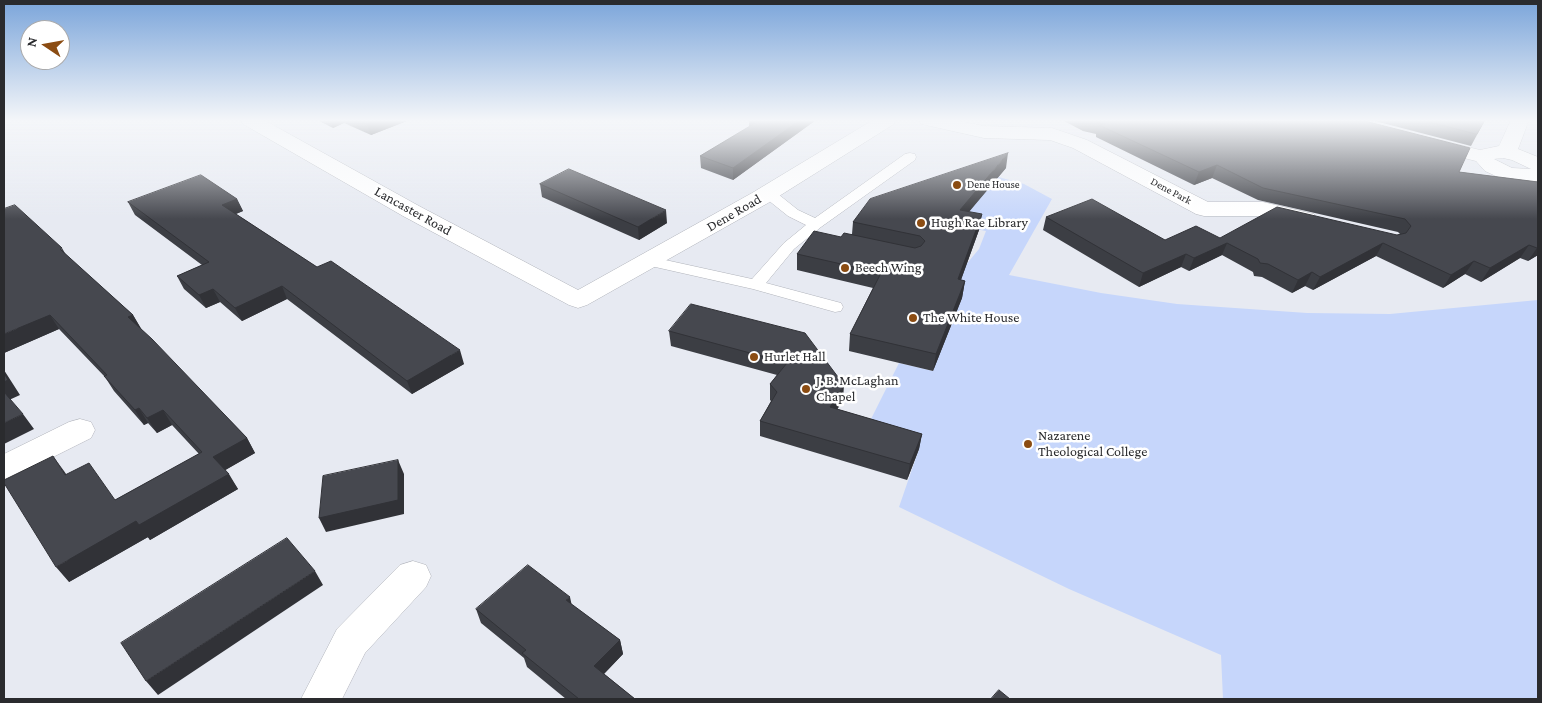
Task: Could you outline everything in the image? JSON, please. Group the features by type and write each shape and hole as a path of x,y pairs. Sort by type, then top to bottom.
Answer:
{"street":[{"name":"Lancaster Road","path":"308,153 411,211 578,300"},
{"name":"Dene Road","path":"578,300 768,193 834,153"},
{"name":"Dene Park","path":"1097,153 1204,209 1263,209 1328,224"},
{"path":"1466,153 1483,157 1488,165 1504,172 1524,176 1538,176"},
{"path":"1483,157 1490,153 1506,153 1525,158 1538,165"},
{"path":"4,468 80,430"},
{"path":"321,699 351,641 413,576"}],"lane":[{"path":"756,285 789,246 804,234 818,230 910,157"},
{"path":"768,193 818,230"},
{"path":"647,261 756,285 835,306"}],"shaded area":[{"path":"984,173 1024,184 1052,199 1009,275 1101,293 1177,304 1307,313 1390,314 1538,300 1538,699 1223,699 1221,655 1069,589 899,507 919,449 864,433 899,363 933,371 952,295 964,267 979,249 986,231 934,221"}],"building":[{"path":"705,153 754,153 733,168 700,156"},
{"path":"1008,153 960,210 982,214 958,279 965,281 936,354 850,334 881,273 797,254 814,231 841,237 844,233 915,248 921,246 925,241 920,236 853,222 870,199"},
{"path":"1158,153 1468,153 1459,172 1538,182 1538,247 1529,245 1490,268 1474,261 1451,275 1383,243 1320,277 1312,272 1298,280 1268,264 1260,263 1258,259 1227,243 1194,258 1186,254 1143,273 1046,217 1092,199 1165,240 1196,226 1220,238 1277,207 1397,235 1406,233 1411,226 1405,219 1263,188 1217,165 1199,172"},
{"path":"569,169 666,210 638,227 540,184"},
{"path":"201,175 237,199 222,205 317,267 331,261 460,350 407,381 282,286 235,308 213,289 199,295 177,276 209,262 128,202"},
{"path":"15,205 62,248 60,249 133,315 128,317 152,339 247,438 213,457 229,474 139,525 136,521 56,567 4,483 4,480 53,456 65,475 89,463 115,500 202,452 163,410 147,418 139,408 135,410 104,376 107,375 50,315 4,334 4,209"},
{"path":"691,304 805,333 844,385 830,407 922,434 910,464 760,421 777,392 770,384 787,363 669,331"},
{"path":"4,373 8,380 4,382"},
{"path":"4,392 23,414 4,423"},
{"path":"398,460 398,500 319,518 323,476"},
{"path":"287,538 315,571 146,681 121,643"},
{"path":"528,565 570,597 566,600 620,640 594,666 635,699 579,699 522,653 526,650 476,609"},
{"path":"999,690 1010,699 991,699"}],"place":[{"name":"Dene House","path":"957,185"},
{"name":"Hugh Rae Library","path":"921,223"},
{"name":"Beech Wing","path":"845,268"},
{"name":"The White House","path":"913,318"},
{"name":"Hurlet Hall","path":"754,357"},
{"name":"J. B. McLaghan Chapel","path":"806,389"},
{"name":"Nazarene Theological College","path":"1028,444"}]}
